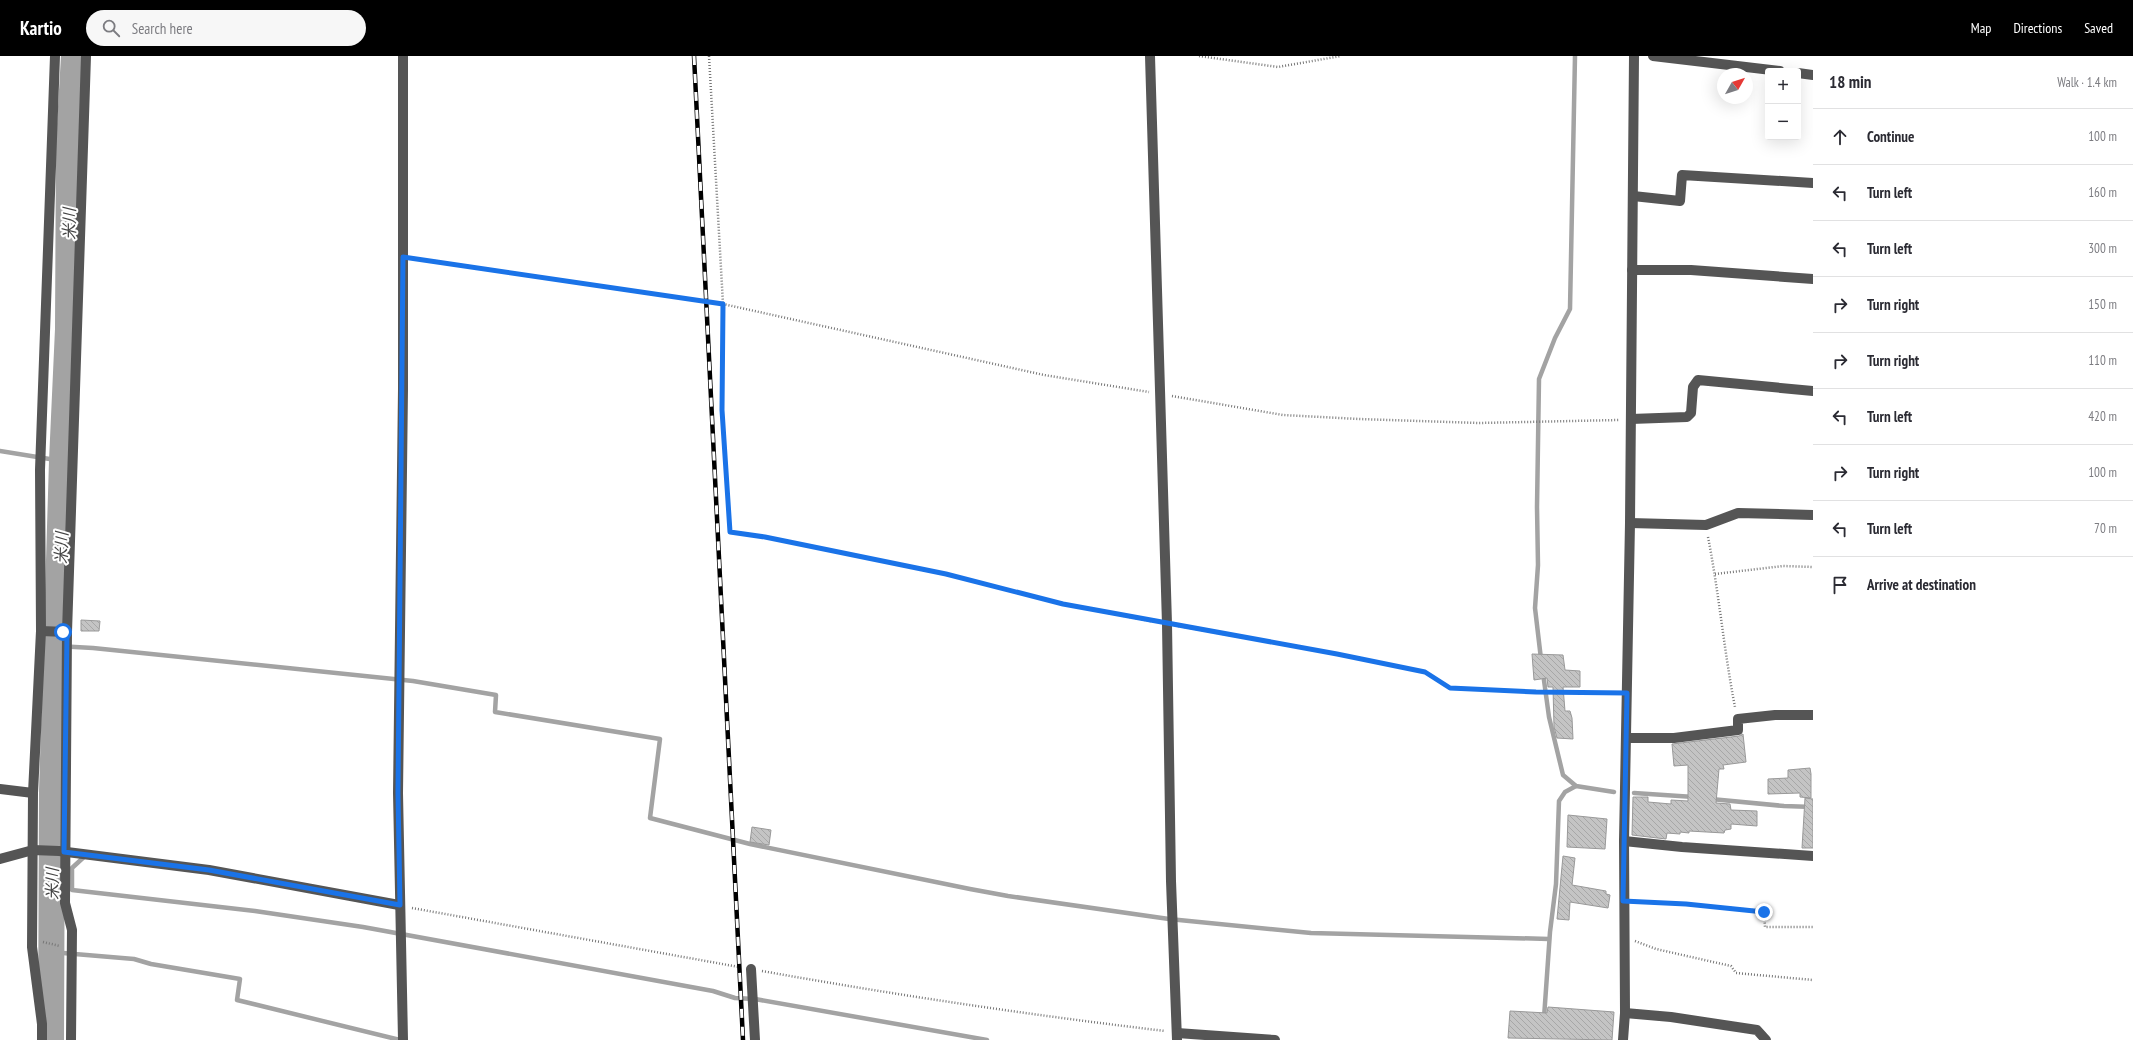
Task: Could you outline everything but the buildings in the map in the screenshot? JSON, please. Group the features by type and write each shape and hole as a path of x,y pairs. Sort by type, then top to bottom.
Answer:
{"street":[{"path":"42,1040 42,1024 32,947 33,792 46,631 40,470 55,56"},
{"path":"71,1040 72,930 65,903 62,851 65,632 86,56"},
{"path":"403,56 403,257 398,793 403,1040"},
{"path":"1150,56 1167,624 1171,881 1177,1036 1275,1040"},
{"path":"1623,1040 1625,1013 1623,901 1630,523 1634,56"},
{"path":"1653,56 1765,69"},
{"path":"1801,73 1813,75"},
{"path":"1633,196 1680,201 1682,175 1813,183"},
{"path":"1632,270 1691,270 1813,279"},
{"path":"1631,419 1687,417 1691,413 1692,387 1698,380 1813,391"},
{"path":"1630,523 1706,525 1738,513 1813,515"},
{"path":"46,631 65,632"},
{"path":"1626,738 1674,738 1738,730 1738,720 1775,715 1813,715"},
{"path":"0,789 33,792"},
{"path":"1624,841 1682,847 1813,856"},
{"path":"0,858 33,850 62,851 209,870 400,905"},
{"path":"751,970 754,1040"},
{"path":"1625,1013 1671,1017 1757,1030 1766,1040"}],"path":[{"path":"709,56 723,304 722,410 730,532 765,537 946,574 1063,604 1337,654 1425,672 1450,688 1536,692 1627,693"},
{"path":"1199,56 1278,67 1341,56"},
{"path":"403,257 723,304 1044,375 1284,415 1479,423 1631,419"},
{"path":"1706,525 1715,574 1726,657 1738,720"},
{"path":"1715,574 1782,566 1813,567"},
{"path":"1623,901 1686,904 1764,912 1765,926 1813,927"},
{"path":"400,905 861,989 1177,1036"},
{"path":"1624,937 1656,949 1732,966 1736,973 1813,980"}],"waterway":[{"name":"米川","path":"51,1040 52,792 62,461 68,329 69,142 74,56"},
{"path":"1541,659 1535,608 1538,565 1537,507 1539,379 1555,338 1570,309 1575,56"},
{"path":"0,451 62,461"},
{"path":"57,646 93,648 413,681 496,695 495,712 660,739 650,818 750,844 970,889 1008,896 1169,919 1311,933 1549,939"},
{"path":"1543,673 1549,717 1563,775 1576,786 1614,792"},
{"path":"1544,1018 1550,932 1556,884 1559,801 1565,792 1576,786"},
{"path":"1634,793 1694,797"},
{"path":"1711,799 1784,806 1813,807"},
{"path":"85,856 72,868 72,890 255,911 363,927 713,991 735,998 755,999 987,1040"},
{"path":"51,952 134,959 151,964 240,979 237,1000 400,1040"}],"railway":[{"path":"694,56 743,1040"}],"route":[{"path":"63,632 67,632 64,852 209,870 400,905 398,793 403,389 403,257 621,287 723,304 722,410 730,532 765,537 946,574 1063,604 1337,654 1425,672 1450,688 1536,692 1627,693 1623,901 1686,904 1764,912"}]}
